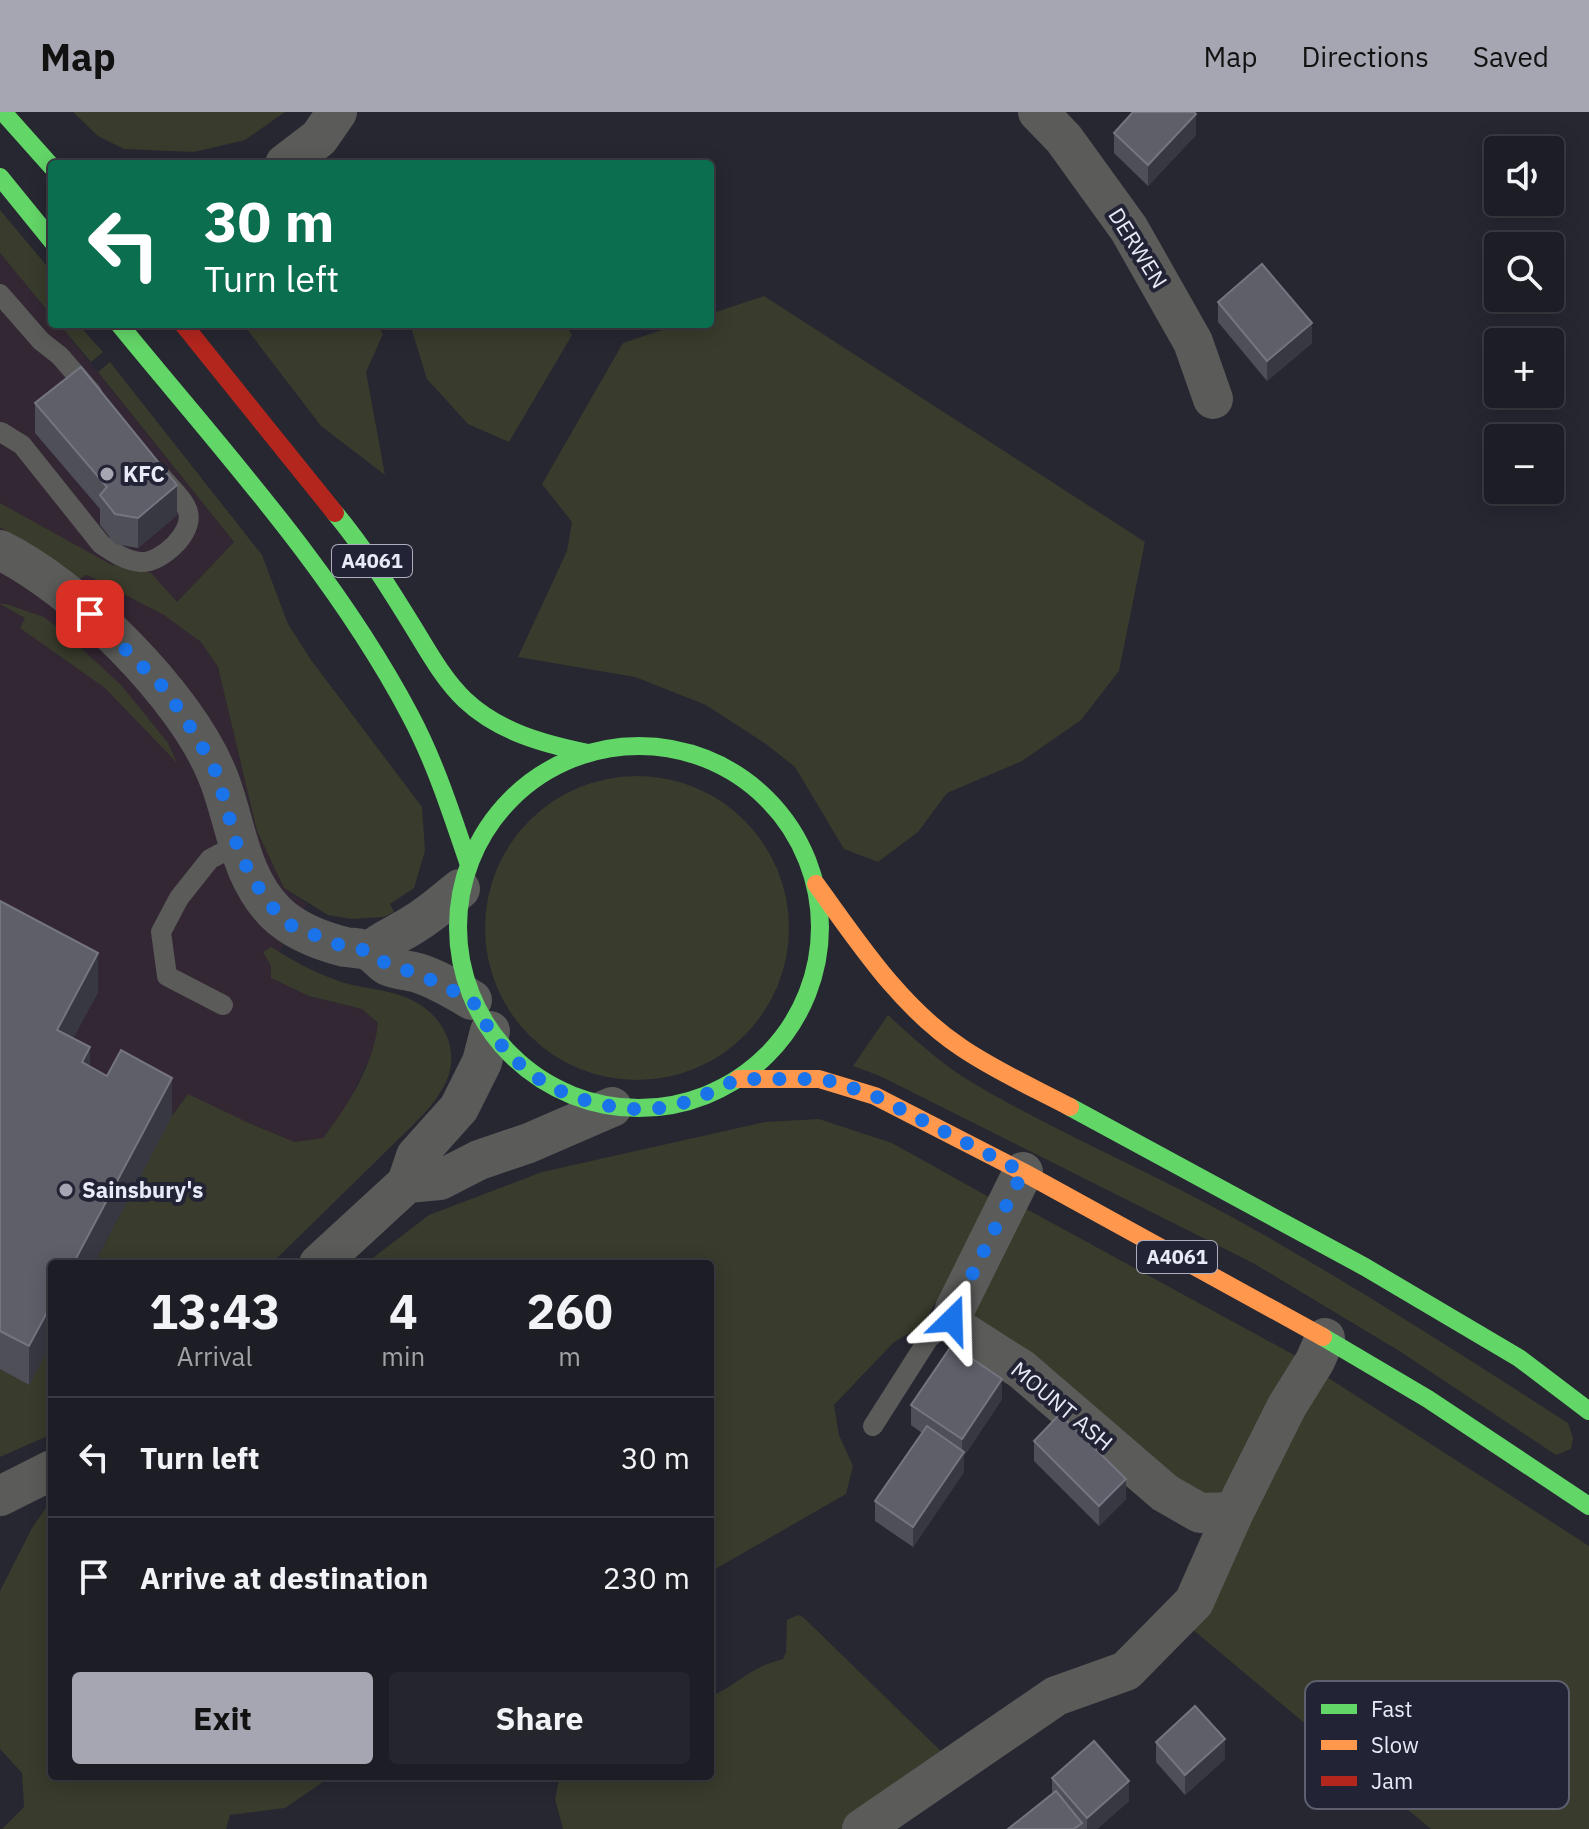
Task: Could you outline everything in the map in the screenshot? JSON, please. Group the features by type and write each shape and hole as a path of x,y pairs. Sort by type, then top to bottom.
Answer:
{"main road":[{"path":"3,112 48,163"},
{"path":"0,177 48,236"},
{"name":"A4061","path":"122,328 270,508 349,615 429,751 458,823 464,875 458,928 461,963 481,1016 511,1057 537,1078 566,1094 612,1107 663,1108 694,1100 738,1079 778,1045 797,1016 811,984 819,951 820,917 815,882 794,833 768,799 742,778 715,762 684,751 652,746 620,747 588,753 554,767 523,788 479,838 464,875"},
{"name":"A4061","path":"189,328 364,548 441,672 466,701 481,714 513,732 541,743 588,753"},
{"name":"A4061","path":"815,882 884,977 935,1028 963,1049 1365,1267 1519,1358 1589,1411"},
{"name":"A4061","path":"738,1079 819,1079 875,1096 1023,1172 1325,1338 1428,1399 1589,1506"}],"street":[{"path":"290,160 319,138 337,112"},
{"name":"DERWEN","path":"1038,112 1064,139 1129,229 1193,342 1213,399"},
{"path":"0,550 37,573 90,614 166,690 217,774 237,845 262,895 276,912 292,926 342,946 370,951 389,966 417,973 481,1016 482,1062 459,1108 416,1156 407,1183 323,1260"},
{"path":"370,951 387,937 433,912 464,875"},
{"path":"407,1183 440,1180 479,1160 529,1143 612,1107"},
{"path":"952,1320 1023,1172"},
{"name":"MOUNT ASH","path":"952,1320 958,1329 1021,1369 1165,1493 1200,1513 1234,1512"},
{"path":"862,1829 1056,1696 1126,1671 1194,1602 1234,1512 1325,1338"},
{"path":"0,1496 48,1472"}],"lane":[{"path":"0,294 41,341 60,356 109,414"},
{"path":"1,432 22,445 101,544 118,555 138,562 155,561 182,536 189,522 188,509 149,461"},
{"path":"223,1005 167,976 161,932 179,898 210,859 237,845"},
{"path":"873,1426 929,1338 952,1320"}],"shaded area":[{"path":"0,253 48,311 48,328 62,328 234,542 177,602 218,667 257,831 284,888 307,904 271,966 309,996 362,1009 378,1023 376,1044 344,1112 323,1139 295,1142 251,1124 172,1116 96,1260 48,1260 48,1272 0,1369"}],"green space":[{"path":"73,112 285,112 245,140 194,152 124,149 98,136"},
{"path":"0,210 48,267 48,311 0,253"},
{"path":"764,296 1145,542 1119,671 1081,720 1022,761 947,793 918,832 878,862 844,849 795,767 706,705 635,677 518,657 567,551 572,522 542,484 623,343 668,328 714,328 714,313"},
{"path":"62,328 82,328 103,352 91,362"},
{"path":"246,328 379,328 383,334 366,372 385,475 321,426"},
{"path":"411,328 568,328 572,335 509,442 468,424 427,379"},
{"path":"110,362 262,555 288,624 311,660 422,807 425,851 414,888 390,904 394,912 384,917 352,919 328,915 284,888 257,831 218,667 201,642 164,615 87,575 79,579 0,527 0,503 110,564 151,573 177,602 234,542 98,372"},
{"path":"0,604 44,617 66,634 122,686 168,743 177,763 105,688 20,628 25,618"},
{"path":"622,776 652,776 681,782 709,794 734,810 755,831 771,856 783,884 789,943 778,986 764,1013 745,1036 722,1055 695,1069 652,1080 622,1080 593,1074 565,1062 540,1046 519,1025 503,1000 491,972 485,943 485,913 491,884 503,856 519,831 540,810 565,794 593,782"},
{"path":"271,947 327,977 399,995 419,1004 438,1021 449,1043 450,1069 443,1088 418,1120 275,1260 96,1260 172,1116 188,1094 295,1142 323,1138 350,1098 371,1054 378,1023 362,1009 309,996 271,978 271,966 263,952"},
{"path":"888,1015 937,1058 968,1080 1275,1241 1485,1370 1568,1423 1573,1438 1571,1449 1556,1455 1401,1352 1253,1263 880,1076 853,1066"},
{"path":"819,1119 892,1143 996,1201 922,1326 894,1342 834,1405 839,1435 853,1466 846,1494 714,1570 714,1260 370,1260 429,1215 542,1172 765,1122"},
{"path":"1021,1206 1296,1356 1239,1483 1219,1496 1201,1497 969,1313"},
{"path":"48,1349 48,1436 0,1457 0,1369 29,1385"},
{"path":"1327,1377 1589,1546 1589,1829 1431,1829 1407,1809 1569,1809 1569,1681 1305,1681 1305,1724 1192,1629 1284,1437"},
{"path":"48,1505 48,1780 323,1782 285,1808 230,1815 226,1829 2,1829 24,1807 22,1773 0,1749 0,1591 32,1528"},
{"path":"798,1615 803,1617 950,1760 851,1829 563,1829 555,1799 559,1780 714,1780 714,1695 761,1667 783,1659 787,1620"}],"building":[{"path":"1133,112 1196,114 1148,165 1114,133"},
{"path":"1262,264 1312,323 1267,361 1218,302"},
{"path":"81,367 177,485 138,518 115,514 100,495 107,487 35,403"},
{"name":"Sainsbury's","path":"0,901 98,953 57,1030 90,1047 82,1062 107,1076 121,1050 172,1078 75,1260 48,1260 48,1310 29,1346 0,1331"},
{"path":"952,1345 1002,1379 962,1439 911,1405"},
{"path":"1060,1414 1126,1479 1099,1506 1034,1441"},
{"path":"927,1426 964,1452 913,1527 875,1501"},
{"path":"1195,1706 1225,1739 1185,1775 1156,1742"},
{"path":"1094,1741 1129,1781 1087,1818 1052,1778"},
{"path":"1056,1791 1082,1823 1074,1829 1008,1829"}],"traffic: fast":[{"path":"3,112 48,163"},
{"path":"0,177 48,236"},
{"path":"122,328 274,512 347,611 380,662 419,733 468,862"},
{"path":"335,513 375,568 443,674 465,700 492,721 507,728 539,741 588,753"},
{"path":"639,746 674,749 708,760 740,776 767,799 790,826 806,858 817,892 820,927 817,962 806,996 790,1028 767,1055 740,1078 708,1094 674,1105 639,1108 604,1105 570,1094 538,1078 511,1055 488,1028 472,996 461,962 458,927 461,892 472,858 488,826 511,799 538,776 570,760 604,749 639,746"},
{"path":"1070,1107 1365,1267 1519,1358 1589,1411"},
{"path":"1323,1337 1428,1399 1589,1506"}],"traffic: slow":[{"path":"816,884 882,973 940,1032 988,1064 1070,1107"},
{"path":"738,1079 819,1079 875,1096 1023,1172 1323,1337"}],"traffic: jam":[{"path":"186,328 335,513"}],"place":[{"name":"KFC","path":"107,474"},
{"name":"Sainsbury's","path":"66,1190"}],"route":[{"path":"90,614 166,690 198,739 217,774 237,845 251,877 276,912 292,926 314,936 342,946 370,951 389,966 439,982 472,1000 490,1031 511,1057 537,1078 566,1094 597,1104 630,1109 663,1108 694,1100 738,1079 819,1079 835,1082 875,1096 1023,1172 952,1320"}]}
